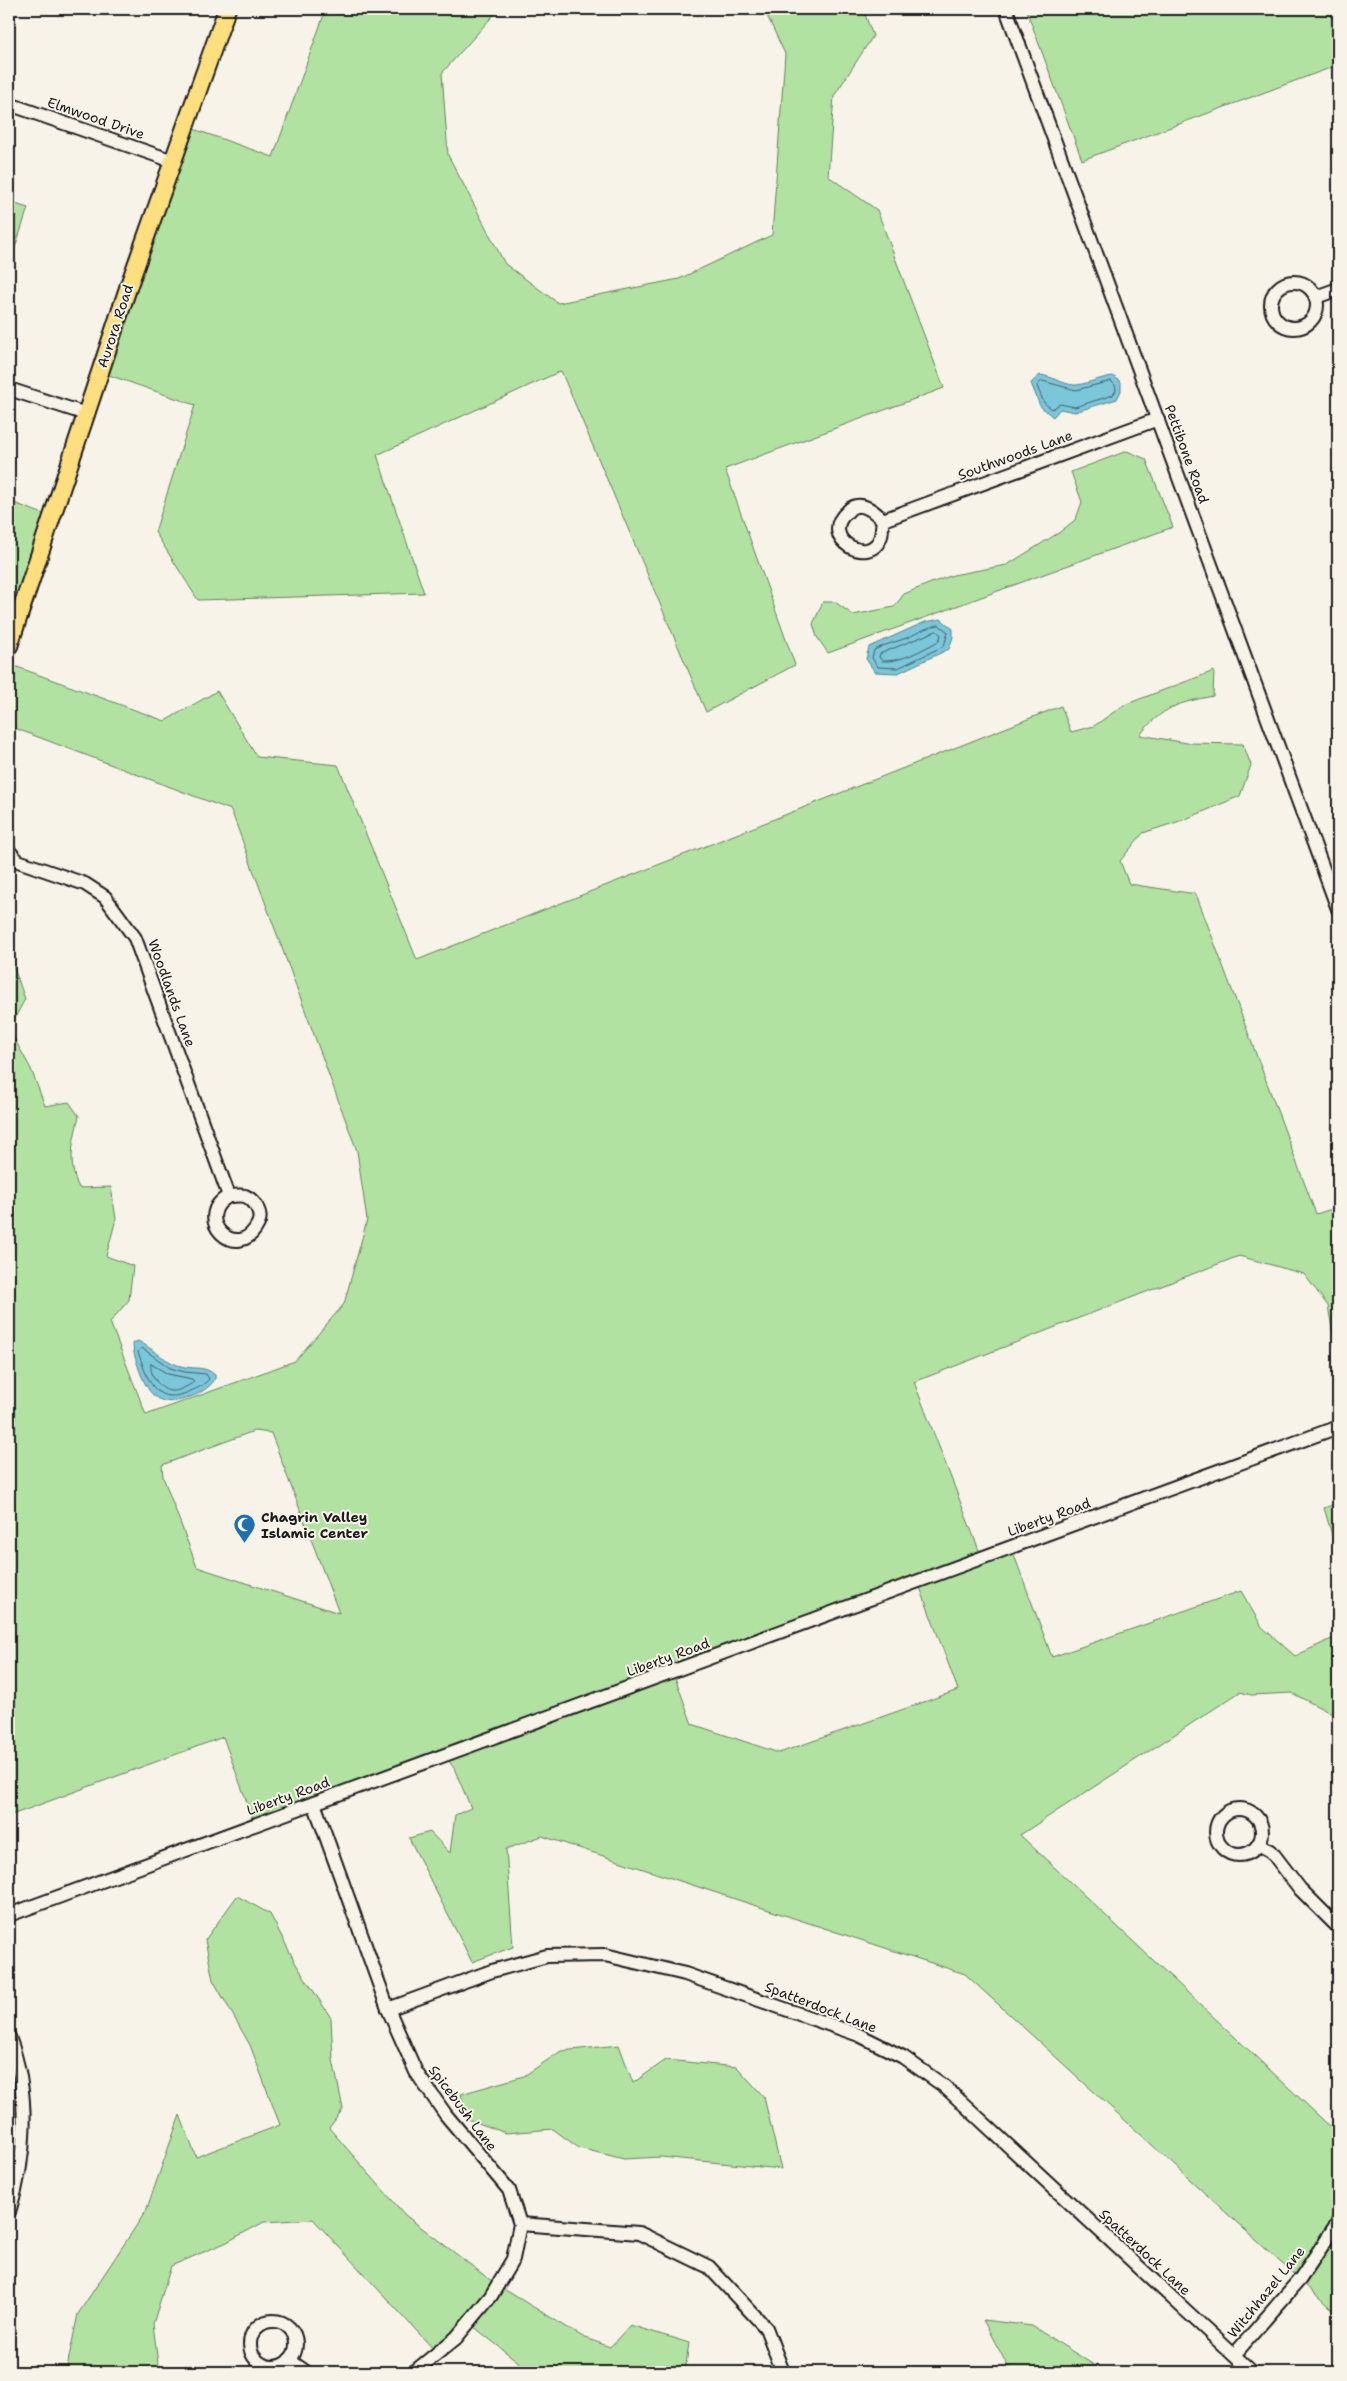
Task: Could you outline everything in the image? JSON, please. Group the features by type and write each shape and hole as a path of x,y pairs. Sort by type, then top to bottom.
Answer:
{"main road":[{"name":"Aurora Road","path":"9,646 86,414 225,10"}],"street":[{"name":"Pettibone Road","path":"1006,9 1338,909"},
{"name":"Elmwood Drive","path":"9,104 173,161"},
{"path":"1316,297 1338,289"},
{"path":"9,389 86,414"},
{"name":"Southwoods Lane","path":"883,520 1158,419"},
{"name":"Woodlands Lane","path":"9,851 14,861 85,884 105,896 135,938 229,1196"},
{"name":"Liberty Road","path":"9,1915 1338,1427"},
{"name":"Spicebush Lane","path":"314,1803 388,2009 416,2072 446,2115 509,2190 520,2224 513,2259 491,2296 456,2338 414,2372"},
{"path":"1258,1844 1271,1851 1300,1889 1338,1927"},
{"name":"Spatterdock Lane","path":"388,2009 492,1970 547,1956 605,1956 685,1974 859,2035 903,2057 944,2086 1252,2372"},
{"path":"9,2037 18,2061 24,2096 19,2170 9,2212"},
{"name":"Witchhazel Lane","path":"1234,2355 1300,2279 1338,2222"},
{"path":"520,2224 639,2233 709,2267 766,2328 783,2372"},
{"path":"289,2360 306,2372"}],"green space":[{"path":"326,9 499,9 442,73 448,155 505,264 558,303 679,279 772,235 785,54 764,9 863,9 873,36 834,96 828,176 877,210 944,388 725,469 795,665 706,712 561,371 377,455 424,593 198,600 155,532 195,405 100,372 185,126 273,157"},
{"path":"1026,9 1338,9 1338,65 1082,160"},
{"path":"9,202 28,208 9,266"},
{"path":"1127,451 1146,459 1173,527 828,653 817,637 813,624 823,602 835,602 853,615 894,607 904,594 931,583 953,575 1007,565 1060,532 1076,519 1082,502 1071,472"},
{"path":"9,501 51,517 9,646"},
{"path":"9,664 165,721 217,691 257,757 338,765 417,960 1061,706 1071,732 1094,726 1124,705 1214,671 1213,696 1180,704 1164,712 1140,735 1187,743 1243,744 1251,765 1240,796 1186,819 1143,833 1120,861 1129,884 1196,894 1316,1214 1338,1207 1338,1363 1328,1306 1304,1274 1239,1256 914,1382 982,1558 1011,1547 1052,1657 1241,1591 1262,1627 1295,1656 1338,1636 1338,1717 1292,1693 1251,1695 1240,1692 1020,1835 1338,2134 1338,2315 965,1974 542,1836 506,1849 513,1947 472,1962 409,1838 430,1832 450,1853 455,1815 471,1808 454,1768 444,1755 255,1824 223,1737 9,1816 9,1029 31,1069 45,1106 69,1102 79,1116 73,1144 72,1161 75,1179 79,1188 111,1187 116,1219 106,1256 133,1266 129,1300 110,1322 146,1415 295,1361 344,1304 367,1220 357,1151 231,810 9,726","holes":["254,1431 271,1433 339,1613 197,1567 163,1477 162,1465","918,1582 958,1690 779,1753 692,1724 673,1672"]},
{"path":"9,917 14,968 25,999 9,1029"},
{"path":"1338,1503 1338,1555 1324,1508"},
{"path":"237,1896 270,1914 296,1964 331,2018 333,2060 343,2109 329,2128 405,2215 497,2285 583,2337 610,2347 630,2325 689,2343 685,2372 531,2372 469,2323 437,2353 313,2219 264,2222 225,2243 171,2266 153,2324 159,2372 66,2372 78,2314 146,2211 180,2115 196,2157 280,2125 250,2045 213,1980 205,1940"},
{"path":"619,2045 633,2083 666,2060 737,2067 764,2097 781,2169 661,2157 624,2159 579,2148 553,2129 506,2133 467,2119 461,2094 524,2076 561,2051"},
{"path":"983,2320 1032,2326 1105,2372 1011,2372"}],"water":[{"path":"1040,375 1074,385 1113,376 1121,382 1121,391 1117,399 1075,412 1060,409 1053,417 1040,406 1031,383"},
{"path":"941,619 953,629 953,637 949,649 898,673 875,672 866,659 869,647 925,622"},
{"path":"138,1341 172,1363 208,1370 215,1375 215,1380 201,1392 180,1400 171,1402 157,1398 147,1387 137,1363 133,1343"}],"place":[{"name":"Chagrin Valley Islamic Center","path":"245,1544"}]}
